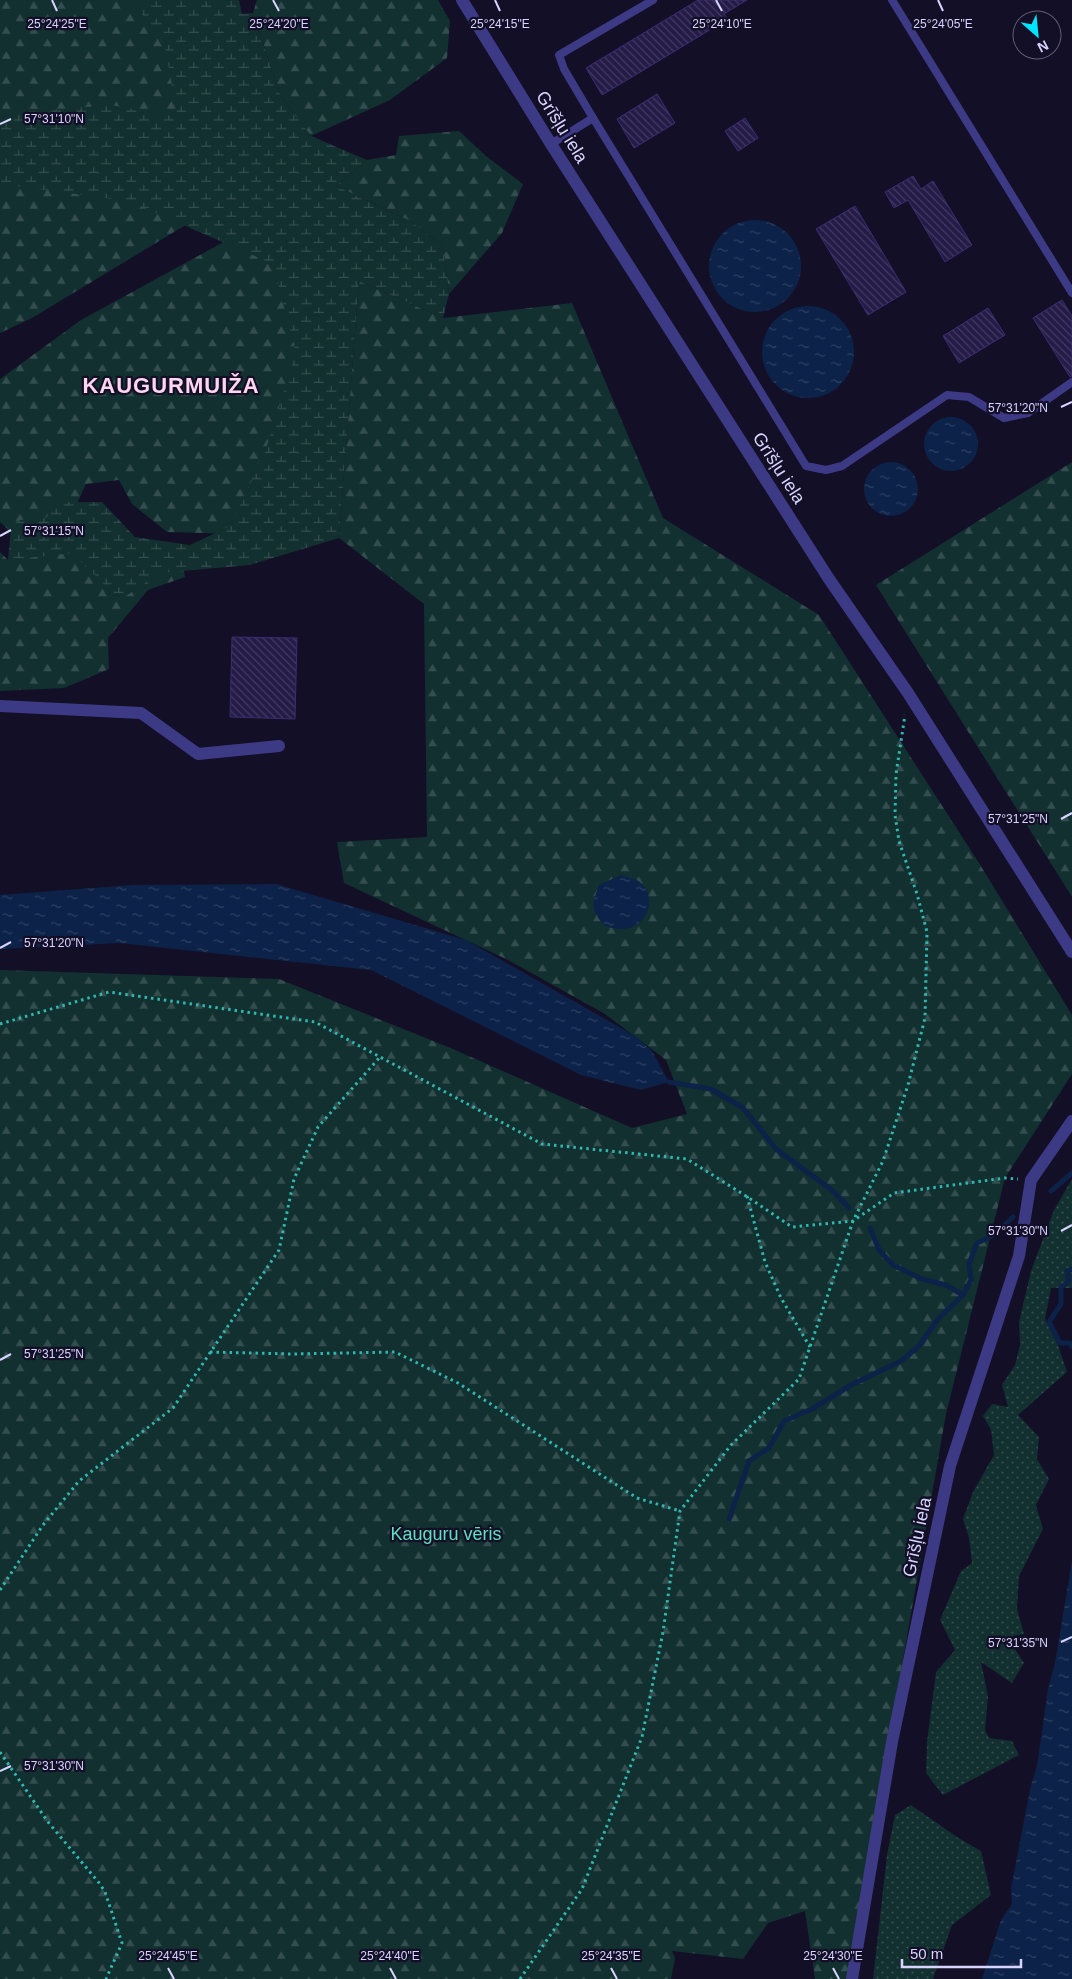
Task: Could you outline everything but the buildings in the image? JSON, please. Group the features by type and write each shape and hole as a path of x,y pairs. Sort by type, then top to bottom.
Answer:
{"street":[{"name":"Grīšļu iela","path":"462,0 551,144 829,579 908,693 1072,952"},
{"path":"0,706 141,713 198,754 279,746"},
{"name":"Grīšļu iela","path":"852,1979 892,1742 950,1466 1019,1256 1031,1180 1072,1121"}],"lane":[{"path":"653,0 559,56 564,69 593,118 806,466 826,470 842,466 947,394 969,397 1004,418 1028,412 1072,382"},
{"path":"892,0 1072,293"},
{"path":"551,144 593,118"}],"path":[{"path":"520,1979 582,1889 642,1737 663,1632 680,1511 731,1445 799,1379 853,1222 883,1162 908,1085 925,1018 927,932 917,894 899,841 895,815 896,774 908,693"},
{"path":"0,1024 109,992 315,1022 542,1144 687,1159 792,1227 853,1222 894,1193 1005,1178 1031,1180"},
{"path":"0,1590 43,1526 79,1481 173,1408 280,1250 294,1179 318,1127 380,1057"},
{"path":"746,1196 765,1262 781,1298 810,1347"},
{"path":"210,1352 292,1354 395,1352 458,1383 637,1498 680,1511"},
{"path":"0,1752 48,1822 105,1892 122,1943 106,1979"}],"green space":[{"path":"0,0 158,0 189,64 180,138 0,121"},
{"path":"137,0 239,0 242,14 253,13 281,97 311,136 367,160 336,186 410,221 443,246 449,294 443,318 359,281 339,538 250,565 160,573 120,600 72,553 8,560 11,527 19,520 46,518 57,502 102,502 135,537 190,545 230,526 264,455 296,353 273,264 128,201 0,184 0,114 111,105 178,117 165,47 137,7"},
{"path":"257,0 438,0 450,21 447,58 390,100 311,136 281,97 253,13"},
{"path":"459,131 486,156 523,184 502,233 449,294 443,246 410,221 336,186 367,160 396,155 399,136"},
{"path":"0,135 222,203 32,318 0,333"},
{"path":"242,232 339,246 236,534 167,532 132,504 119,480 86,484 73,512 14,535 0,522 0,379 81,320"},
{"name":"Kauguru vēris","path":"359,281 443,318 572,303 663,518 819,615 979,863 1072,1015 1072,1074 1005,1178 946,1414 847,1979 815,1979 805,1911 768,1923 743,1959 672,1951 675,1958 671,1979 0,1979 0,970 279,979 453,1049 632,1128 687,1114 666,1060 605,1014 506,959 344,883 337,842 427,837 424,604 339,538"},
{"path":"1072,462 1072,897 876,585"},
{"path":"41,543 182,562 185,577 148,590 108,638 109,669 64,688 0,691 0,552 8,560"},
{"path":"1072,1179 1072,1288 1051,1288 1045,1319 1058,1345 1067,1372 1018,1415 1039,1437 1037,1459 1049,1479 1036,1505 1043,1529 1019,1576 1017,1609 1024,1634 1007,1637 1024,1663 1012,1683 981,1662 988,1696 985,1730 989,1738 1012,1741 1019,1755 943,1795 926,1773 927,1742 936,1672 955,1650 940,1620 961,1571 972,1563 969,1538 963,1519 973,1492 994,1455 991,1430 983,1416 992,1404 1008,1407 1002,1385 1015,1365 1020,1345 1019,1322 1031,1271 1054,1210"},
{"path":"911,1805 981,1851 991,1895 952,1925 933,1979 873,1979 887,1855 895,1815"}],"water":[{"path":"755,220 773,223 788,233 798,248 801,266 798,284 788,299 773,309 755,312 737,309 722,299 712,284 709,266 712,248 722,233 737,223"},
{"path":"808,306 826,309 841,319 851,334 854,352 851,370 841,385 826,395 808,398 790,395 775,385 765,370 762,352 765,334 775,319 790,309"},
{"path":"951,417 961,419 970,425 976,434 978,444 976,454 970,463 961,469 951,471 941,469 932,463 926,454 924,444 926,434 932,425 941,419"},
{"path":"891,462 901,464 910,470 916,479 918,489 916,499 910,508 901,514 891,516 881,514 872,508 866,499 864,489 866,479 872,470 881,464"},
{"path":"621,875 635,879 642,884 647,890 649,905 643,919 638,924 616,929 604,926 595,911 594,902 599,885"},
{"path":"276,884 466,940 635,1036 652,1051 669,1082 641,1090 581,1075 371,970 120,943 0,949 0,895 133,885"},
{"path":"1072,1561 1072,1979 982,1979 1001,1920 1012,1904 1011,1888 1031,1785 1037,1766 1048,1689 1055,1663"}],"waterway":[{"path":"669,1082 711,1089 743,1108 776,1149 833,1191 849,1208"},
{"path":"1051,1191 1072,1173"},
{"path":"729,1519 749,1461 769,1448 784,1421 812,1409 851,1385 901,1361 919,1346 938,1319 963,1295 971,1280 969,1264 977,1243 994,1235 1013,1217"},
{"path":"870,1228 879,1250 893,1265 922,1279 946,1285 963,1295"},
{"path":"1072,1269 1067,1271 1069,1282 1061,1287 1061,1304 1049,1322 1060,1343 1070,1343 1072,1347"}],"district":[{"name":"KAUGURMUIŽA","path":"171,385"}]}
